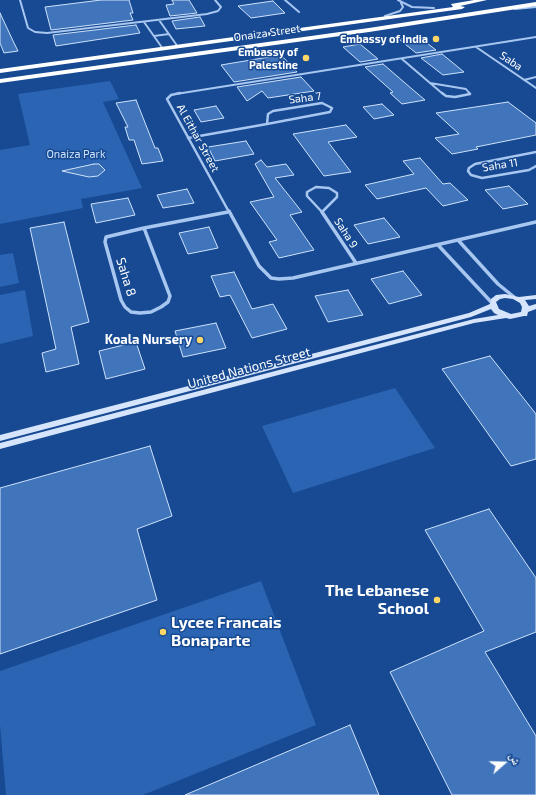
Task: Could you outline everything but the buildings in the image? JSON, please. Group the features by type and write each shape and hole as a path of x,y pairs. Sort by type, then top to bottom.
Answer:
{"highway":[{"path":"362,21 484,0"},
{"name":"Onaiza Street","path":"0,71 494,2"},
{"name":"Onaiza Street","path":"0,81 369,30 536,4"}],"street":[{"path":"20,0 28,28 35,32 47,33 214,12 221,7 215,0"},
{"path":"285,0 299,12"},
{"path":"398,0 412,7 434,8"},
{"path":"385,16 400,11 403,7 401,2"},
{"path":"500,9 536,7"},
{"path":"159,20 178,47"},
{"path":"144,22 163,49"},
{"path":"154,36 169,34"},
{"name":"Al Eithar Street","path":"536,38 171,95 167,99 228,212 263,272 271,278 293,278 536,222"},
{"name":"Saba","path":"476,47 536,88"},
{"path":"402,59 430,83 448,97 467,95 471,92 462,88 430,83"},
{"path":"524,80 536,77"},
{"name":"Saha 7","path":"188,138 267,124 330,112 332,108 329,105 322,103 273,111 268,114 267,124"},
{"name":"Saha 11","path":"535,153 475,164 469,168 468,171 471,175 482,178 529,170 536,166"},
{"name":"Saha 9","path":"322,212 334,201 337,193 329,188 316,187 307,192 307,196 322,212 356,263"},
{"name":"Saha 8","path":"144,228 170,296 168,302 161,307 140,313 131,312 125,307 121,300 105,240 109,236 144,228 228,212"},
{"path":"458,240 498,284 524,304 526,310"},
{"path":"438,245 493,305 496,311 504,316 520,316 526,310 536,306"},
{"path":"493,305 498,297 536,297"},
{"name":"United Nations Street","path":"0,438 464,316 493,305"},
{"name":"United Nations Street","path":"0,446 474,321 504,316"}],"green space":[{"name":"Onaiza Park","path":"110,81 119,99 103,102 142,188 81,199 83,208 0,224 0,150 30,145 18,94"},
{"path":"13,253 19,283 0,287 0,255"},
{"path":"25,290 33,336 0,344 0,295"},
{"path":"395,388 435,448 293,493 262,426"},
{"path":"261,581 316,725 143,795 6,795 0,725 0,671"}],"place":[{"name":"Embassy of India","path":"436,39"},
{"name":"Embassy of Palestine","path":"306,58"},
{"name":"Koala Nursery","path":"200,340"},
{"name":"The Lebanese School","path":"437,600"},
{"name":"Lycee Francais Bonaparte","path":"163,632"}]}
